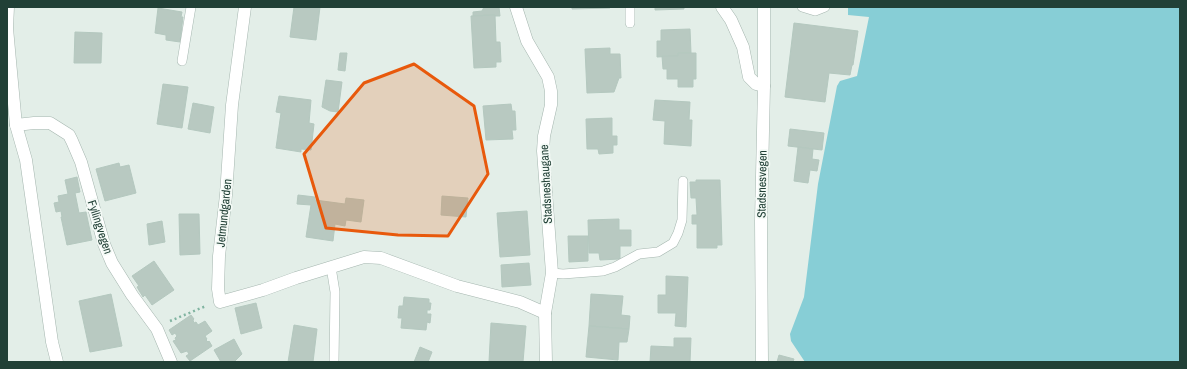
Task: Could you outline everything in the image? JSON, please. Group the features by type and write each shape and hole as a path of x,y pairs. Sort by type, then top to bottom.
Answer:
{"street":[{"path":"8,7 10,61 16,125 26,160 52,342 57,362"},
{"name":"Jetmundgarden","path":"220,302 218,289 219,256 226,194 232,105 244,7"},
{"name":"Stadsneshaugane","path":"516,7 527,41 548,77 551,91 551,104 544,136 543,151 552,273 545,313 546,362"},
{"path":"722,7 731,20 743,47 749,78 756,84 764,86"},
{"name":"Stadsnesvegen","path":"762,362 761,221 764,7"},
{"name":"Fyllingvegen","path":"16,125 50,123 69,136 81,162 104,244 112,263 157,329 171,362"},
{"path":"220,302 263,290 364,257 381,258 457,286 520,302 545,313"}],"lane":[{"path":"182,61 190,7"},
{"path":"630,7 630,23"},
{"path":"802,7 815,11 825,7"},
{"path":"552,273 563,274 603,271 615,267 639,254 658,252 672,243 678,233 682,220 683,181"},
{"path":"331,267 335,292 334,362"}],"path":[{"path":"157,329 170,320 201,307 220,302"}],"highlighted area":[{"path":"414,64 474,106 488,174 448,236 398,235 326,228 304,154 364,83"}],"water":[{"path":"848,7 1180,7 1180,362 805,362 791,341 790,334 804,297 818,184 837,86 840,81 857,76 869,17 848,15"}],"building":[{"path":"294,7 320,7 316,40 290,37"},
{"path":"484,7 499,7 500,16 473,16 473,12 482,11"},
{"path":"572,7 610,7 610,8 572,9"},
{"path":"655,7 684,7 684,9 655,10"},
{"path":"158,8 182,12 181,17 183,17 180,42 166,40 166,35 155,33"},
{"path":"495,15 496,42 500,42 501,62 496,62 496,67 474,68 471,16"},
{"path":"794,23 858,31 850,75 829,73 825,102 785,97"},
{"path":"690,29 691,53 678,53 678,56 657,57 657,41 661,41 661,30"},
{"path":"75,32 102,33 101,63 74,63"},
{"path":"610,48 610,54 620,54 621,78 619,78 614,92 587,93 585,49"},
{"path":"340,53 347,53 345,71 338,70"},
{"path":"678,53 696,53 696,79 693,79 693,87 678,87 678,79 667,79 667,69 663,69 662,56 678,56"},
{"path":"326,80 342,82 338,112 330,111 322,107"},
{"path":"163,84 188,87 182,128 157,124"},
{"path":"279,96 311,100 309,123 314,124 311,150 301,149 301,152 276,148 281,113 276,112"},
{"path":"655,100 690,102 689,120 692,120 691,146 664,144 665,121 653,120"},
{"path":"193,103 214,107 210,133 188,129"},
{"path":"511,104 512,111 515,111 516,130 512,130 513,139 486,140 483,106"},
{"path":"612,118 612,136 617,136 617,145 613,145 613,153 599,154 598,149 587,149 586,119"},
{"path":"790,129 824,133 822,150 788,146"},
{"path":"798,147 813,149 812,159 819,160 817,171 810,170 808,183 794,181"},
{"path":"119,163 120,167 129,165 136,193 105,201 96,169"},
{"path":"77,177 80,192 75,193 79,213 86,212 92,240 67,245 61,211 56,212 54,203 59,202 58,196 68,194 65,180"},
{"path":"696,180 720,180 722,245 717,245 717,248 697,248 697,224 692,224 692,215 697,215 696,198 691,198 690,182 696,182"},
{"path":"298,195 315,197 315,200 345,204 346,198 364,200 361,222 346,220 345,226 335,224 333,241 306,237 311,205 297,204"},
{"path":"442,196 468,198 466,217 441,215"},
{"path":"527,211 530,255 500,257 497,213"},
{"path":"179,214 199,214 200,254 180,255"},
{"path":"619,219 619,230 631,230 631,246 620,246 620,259 600,260 599,253 589,253 588,220"},
{"path":"162,221 165,242 149,245 147,224"},
{"path":"568,236 588,236 588,261 569,262"},
{"path":"154,261 174,290 152,305 145,295 143,297 137,287 139,286 132,276"},
{"path":"529,263 531,285 502,287 501,265"},
{"path":"666,276 688,277 686,327 675,326 676,313 658,313 658,295 666,295"},
{"path":"111,294 122,346 90,352 79,301"},
{"path":"591,294 623,296 621,315 630,316 629,329 589,326"},
{"path":"404,297 429,299 429,303 431,303 430,310 427,310 427,314 431,314 430,323 427,322 426,330 401,328 402,318 398,318 399,306 403,306"},
{"path":"256,303 262,328 241,334 235,308"},
{"path":"191,315 194,319 194,323 196,322 198,325 205,321 212,331 205,336 207,339 206,340 208,342 209,341 212,346 190,361 186,356 189,354 187,351 181,353 173,341 176,340 175,338 177,336 175,333 172,335 169,330"},
{"path":"491,323 526,326 523,362 489,362"},
{"path":"294,325 317,329 313,362 288,362"},
{"path":"589,326 629,329 627,342 619,342 618,360 586,357"},
{"path":"674,338 691,338 690,362 650,362 651,346 674,347"},
{"path":"234,339 242,354 234,362 221,362 214,350"},
{"path":"420,347 432,352 428,362 414,362"},
{"path":"779,355 794,359 793,362 777,362"}]}
